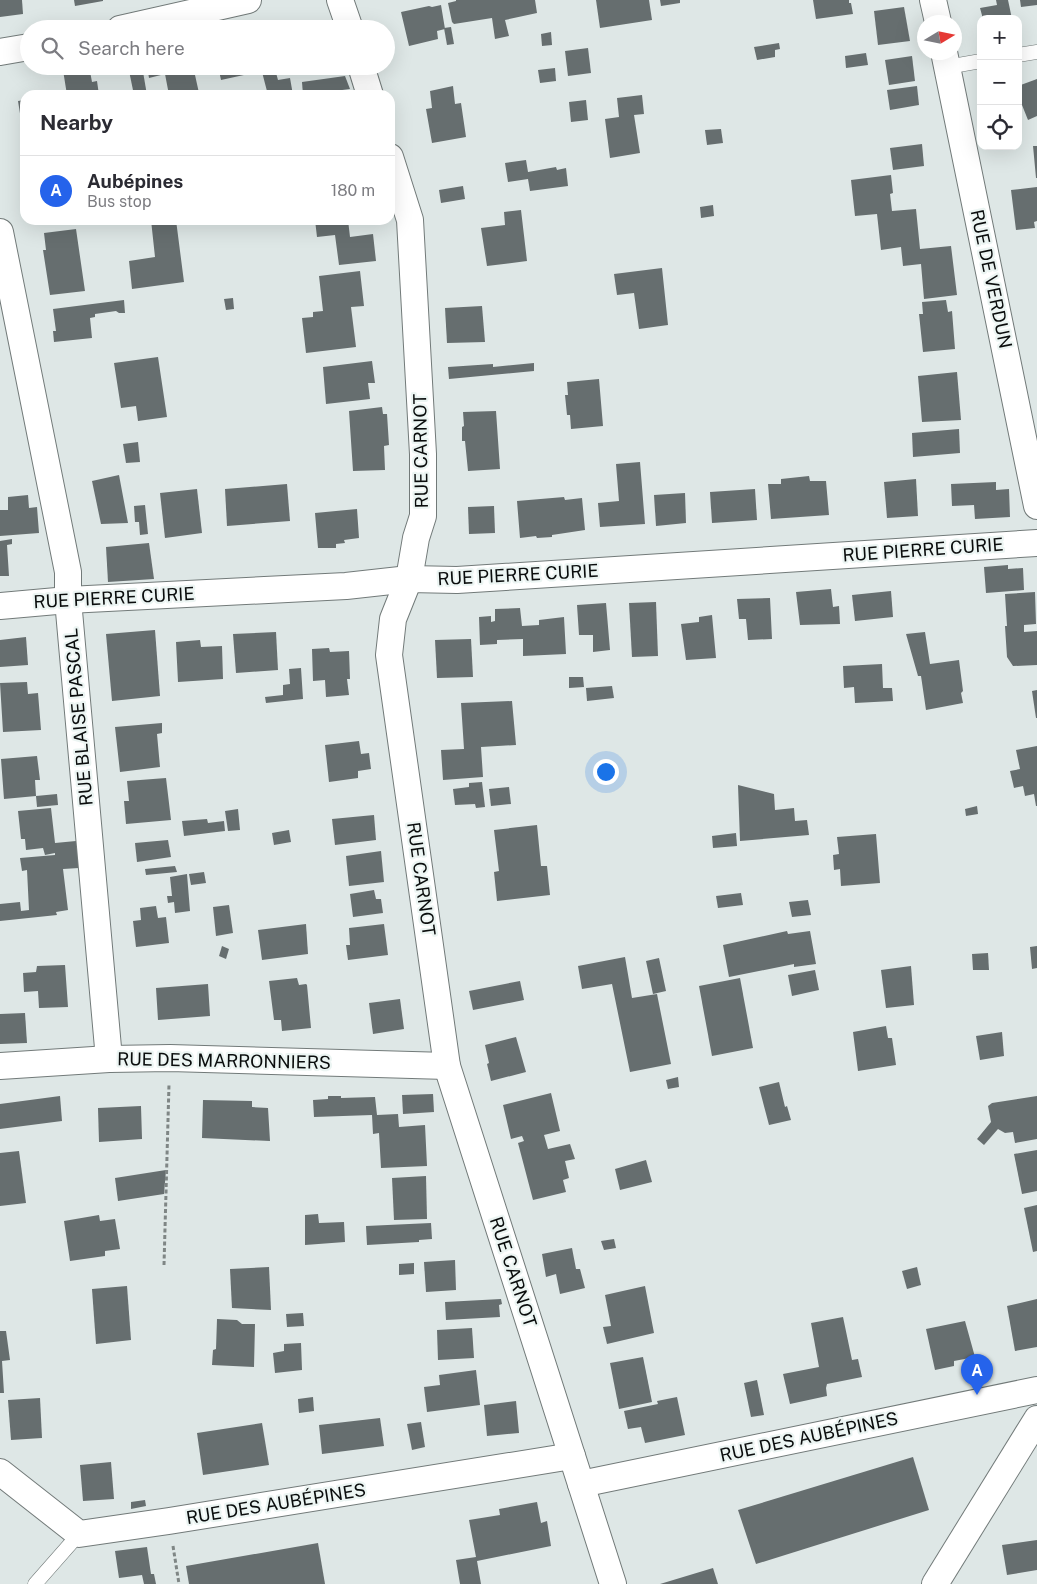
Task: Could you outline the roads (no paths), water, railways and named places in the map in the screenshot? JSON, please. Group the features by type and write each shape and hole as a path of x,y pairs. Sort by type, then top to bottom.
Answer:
{"street":[{"path":"160,20 248,0"},
{"path":"340,0 347,20"},
{"path":"934,0 937,15"},
{"path":"0,52 20,49"},
{"name":"RUE DE VERDUN","path":"946,60 1037,506"},
{"path":"364,75 368,90"},
{"name":"RUE CARNOT","path":"395,173 410,220 423,454 423,516 416,538 409,579 393,620 389,655 448,1066 613,1584"},
{"name":"RUE BLAISE PASCAL","path":"0,232 68,572 68,600 109,1059"},
{"name":"RUE PIERRE CURIE","path":"0,606 68,600 336,586 409,579 457,580 1037,543"},
{"name":"RUE DES MARRONNIERS","path":"0,1066 109,1059 170,1058 448,1066"},
{"name":"RUE DES AUBÉPINES","path":"581,1484 1037,1390"},
{"path":"935,1584 1037,1420"},
{"name":"RUE DES AUBÉPINES","path":"79,1534 572,1456"},
{"path":"0,1472 79,1534"}],"lane":[{"path":"1022,54 1037,52"},
{"path":"946,60 977,62"},
{"path":"35,1584 79,1534"}],"place":[{"name":"Aubépines","path":"977,1395"}]}
